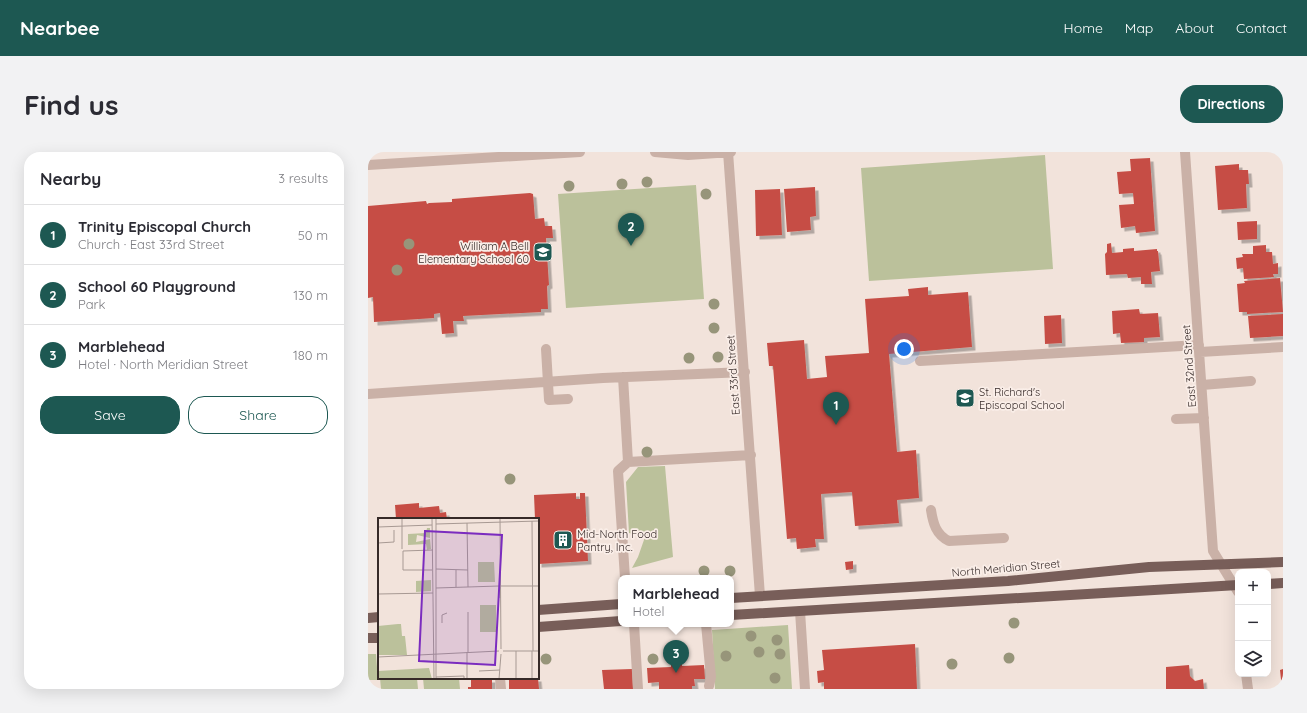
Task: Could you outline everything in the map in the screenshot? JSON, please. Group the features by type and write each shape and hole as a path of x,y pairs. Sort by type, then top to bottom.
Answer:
{"main road":[{"name":"North Meridian Street","path":"734,598 1000,582 1149,567 1283,562"},
{"path":"1271,584 1283,583"},
{"path":"734,615 1235,588"},
{"path":"539,610 618,604"},
{"path":"368,618 378,617"},
{"path":"539,627 618,621"}],"street":[{"path":"368,165 580,152"},
{"path":"655,152 688,155 731,152"},
{"name":"East 33rd Street","path":"728,152 760,596"},
{"name":"East 32nd Street","path":"1185,152 1213,551 1235,585"},
{"path":"920,361 1199,349 1283,347"},
{"path":"546,349 549,400 568,399"},
{"path":"368,394 623,377 744,372"},
{"path":"623,377 628,462"},
{"path":"1202,385 1251,381"},
{"path":"1176,419 1204,418"},
{"path":"625,575 618,471 628,462 751,455"},
{"path":"931,510 938,532 943,538 949,541 1004,538"},
{"path":"800,611 805,689"},
{"path":"634,627 638,689"},
{"path":"706,627 711,678 709,686"},
{"path":"1246,677 1248,689"},
{"path":"500,679 501,689"}],"green space":[{"path":"1045,155 1053,269 869,281 861,168"},
{"path":"696,185 704,299 566,308 558,194"},
{"path":"665,466 673,557 632,568 638,557 645,537 629,533 626,482 638,467"},
{"path":"788,625 792,689 715,689 712,630"},
{"path":"368,654 376,654 378,680 368,680"},
{"path":"380,679 417,679 418,689 381,689"},
{"path":"423,679 459,679 460,689 424,689"}],"building":[{"path":"1150,158 1155,231 1136,233 1135,226 1121,228 1119,205 1134,204 1133,193 1119,194 1117,172 1131,171 1130,159"},
{"path":"1239,164 1239,170 1248,170 1249,184 1246,184 1247,208 1218,210 1215,166"},
{"path":"815,187 816,216 810,217 811,230 787,232 784,189"},
{"path":"780,189 782,235 756,236 755,190"},
{"name":"William A Bell Elementary School 60","path":"533,194 535,219 544,218 545,226 552,226 553,238 546,238 549,285 547,286 548,309 541,309 541,312 463,316 464,321 453,321 454,333 442,334 440,313 434,314 434,318 374,322 373,297 368,298 368,206 426,201 427,204 452,202 452,199"},
{"path":"1257,221 1257,239 1238,240 1237,222"},
{"path":"1111,243 1112,253 1123,252 1123,249 1134,248 1134,251 1157,249 1160,271 1151,272 1152,284 1141,284 1141,277 1128,278 1127,274 1106,275 1105,254 1107,252 1107,244"},
{"path":"1266,245 1266,252 1272,252 1273,264 1278,263 1278,274 1273,274 1274,277 1244,279 1243,268 1237,269 1236,258 1243,257 1242,254 1253,254 1253,246"},
{"path":"1280,278 1283,312 1247,314 1247,312 1239,312 1237,284 1245,283 1244,281"},
{"path":"928,287 928,295 968,292 972,347 889,354 897,452 916,450 919,498 897,500 899,523 855,526 852,492 821,494 824,539 815,539 816,547 797,549 796,538 787,539 773,366 769,366 767,343 804,340 807,379 827,377 825,356 869,353 865,299 909,296 908,289"},
{"path":"1139,309 1140,314 1158,313 1160,337 1144,338 1144,342 1121,343 1120,333 1113,334 1112,311"},
{"path":"1283,314 1283,336 1250,338 1248,316"},
{"path":"1061,315 1062,343 1045,344 1044,316"},
{"name":"Mid-North Food Pantry, Inc.","path":"576,493 576,499 580,499 580,493 585,493 588,561 539,564 539,518 535,518 534,495"},
{"path":"419,503 419,508 439,506 440,513 446,512 447,518 396,518 395,505"},
{"path":"853,561 853,569 846,570 845,562"},
{"path":"915,644 917,689 824,689 824,682 818,683 817,671 824,670 822,650"},
{"path":"671,663 682,663 682,666 704,665 705,679 694,679 695,686 692,686 692,689 659,689 659,682 648,683 647,668 671,667"},
{"path":"1189,665 1190,676 1195,681 1203,679 1204,689 1166,689 1166,667"},
{"path":"632,669 633,689 604,689 602,670"},
{"path":"1283,669 1283,689 1282,689 1280,670"},
{"path":"471,679 492,679 492,689 468,689 468,687 471,687"},
{"path":"509,679 538,679 539,689 509,689"}],"place":[{"name":"School 60 Playground","path":"631,246"},
{"name":"William A Bell Elementary School 60","path":"543,252"},
{"name":"St. Richard's Episcopal School","path":"965,398"},
{"name":"Trinity Episcopal Church","path":"836,425"},
{"name":"Mid-North Food Pantry, Inc.","path":"563,540"},
{"name":"Marblehead","path":"676,673"}]}
